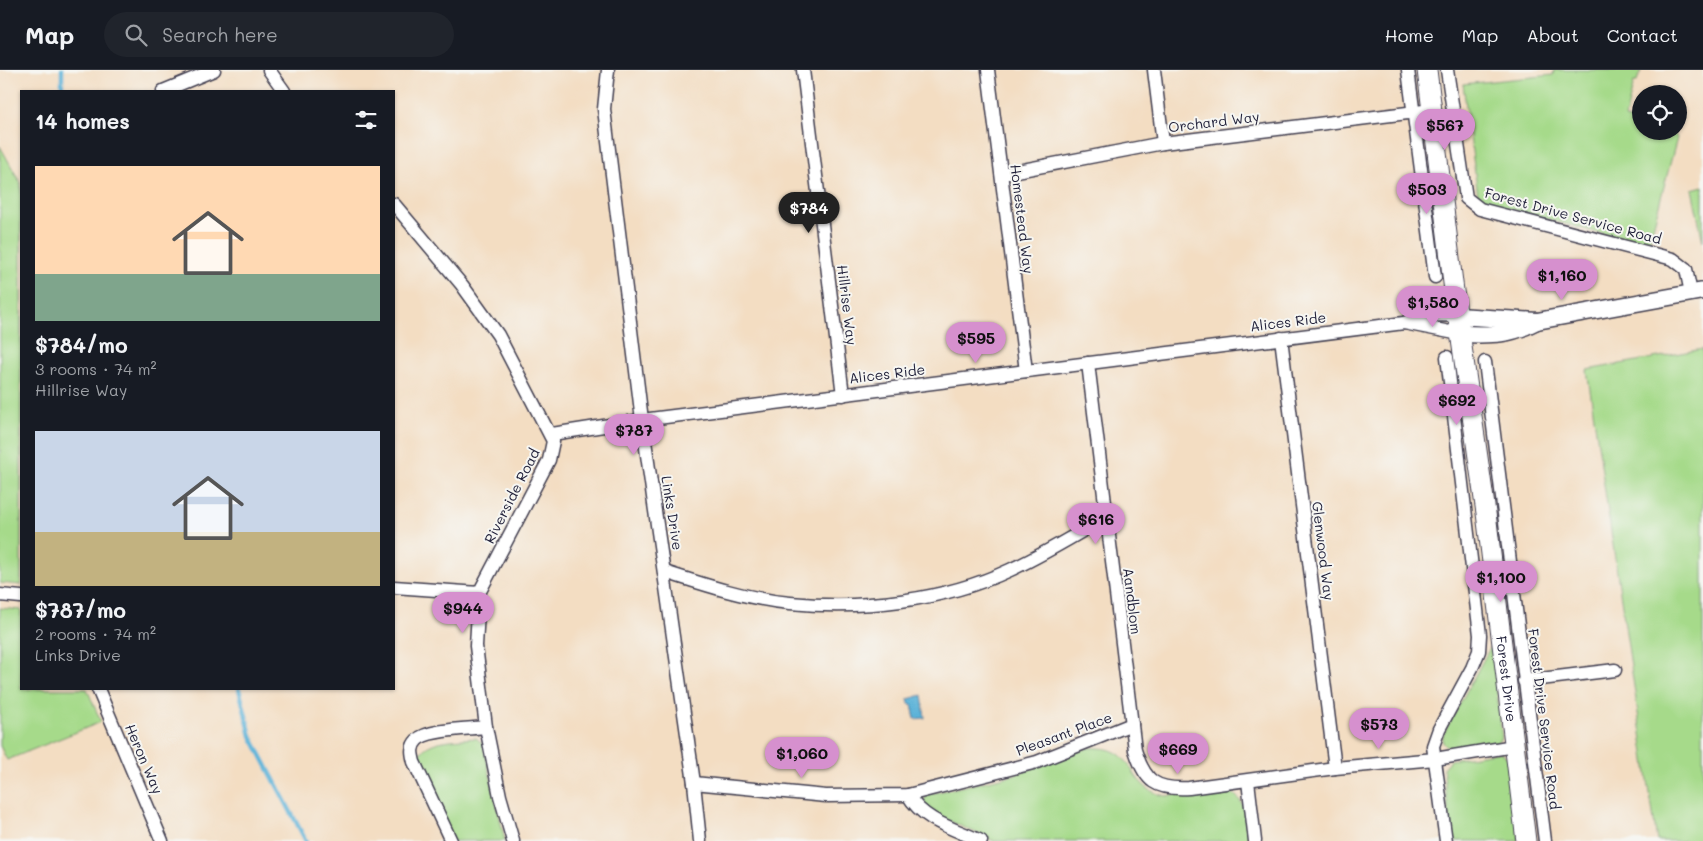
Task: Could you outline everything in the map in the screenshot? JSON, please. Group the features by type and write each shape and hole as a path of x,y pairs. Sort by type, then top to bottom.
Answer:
{"main road":[{"name":"Forest Drive","path":"1427,70 1422,111 1459,325 1486,513 1526,841"}],"street":[{"path":"165,90 214,70"},
{"path":"269,70 283,90"},
{"name":"Links Drive","path":"607,70 604,109 642,420 665,572 694,783 700,841"},
{"name":"Hillrise Way","path":"803,70 843,395"},
{"name":"Homestead Way","path":"988,70 1026,371"},
{"path":"1154,70 1163,143"},
{"path":"1408,70 1422,111 1435,277"},
{"name":"Forest Drive Service Road","path":"1447,70 1466,198 1470,203 1480,209 1673,259 1686,270 1697,292"},
{"name":"Orchard Way","path":"1002,174 1163,143 1422,111"},
{"path":"395,205 462,285 498,335 552,434"},
{"path":"1459,325 1537,321 1697,292"},
{"name":"Alices Ride","path":"1404,323 1434,314 1459,325"},
{"name":"Alices Ride","path":"552,434 642,420 1404,323 1459,325"},
{"name":"Glenwood Way","path":"1281,338 1335,768"},
{"path":"1446,841 1433,746 1472,668 1479,651 1480,635 1447,357"},
{"name":"Forest Drive Service Road","path":"1485,362 1545,841"},
{"name":"Aandblom","path":"1088,363 1132,724"},
{"name":"Riverside Road","path":"512,841 500,796 486,727 476,646 479,593 549,460 553,447 552,434"},
{"path":"665,572 704,585 790,603 883,603 965,586 1008,571 1051,550 1106,517"},
{"path":"395,587 479,593"},
{"path":"0,595 20,597"},
{"path":"1524,681 1615,670"},
{"name":"Heron Way","path":"98,690 162,841"},
{"name":"Pleasant Place","path":"694,783 826,796 908,796 1037,762 1132,724 1135,750 1140,765 1153,783 1176,788 1248,781 1335,768 1435,759 1514,746"},
{"path":"451,841 414,762 412,750 416,741 425,734 486,727"},
{"path":"1248,781 1255,841"},
{"path":"908,796 915,807 930,818 981,841"}],"green space":[{"path":"1554,70 1641,70 1637,82 1634,82 1632,85 1625,118 1632,120 1632,140 1676,140 1648,246 1502,207 1478,196 1463,84 1553,75"},
{"path":"0,146 20,182 20,585 0,583"},
{"path":"1703,186 1703,242 1692,189"},
{"path":"1703,349 1703,841 1657,841 1587,370"},
{"path":"0,608 20,610 20,690 87,690 101,722 7,760 0,746"},
{"path":"1492,644 1502,738 1496,743 1449,749 1443,743 1443,735"},
{"path":"476,738 483,744 505,841 450,841 429,795 419,756 423,750 444,741"},
{"path":"1088,748 1116,752 1124,759 1142,784 1151,791 1165,796 1223,790 1231,793 1237,797 1244,810 1248,841 994,841 930,812 924,804 925,797 929,794 1010,776"},
{"path":"1501,752 1509,759 1519,841 1452,841 1443,768 1450,760"}],"water":[{"path":"922,695 925,718 915,719 912,704 909,704 908,699"}],"waterway":[{"path":"62,70 62,90"},
{"path":"239,690 251,736 306,841"}]}
